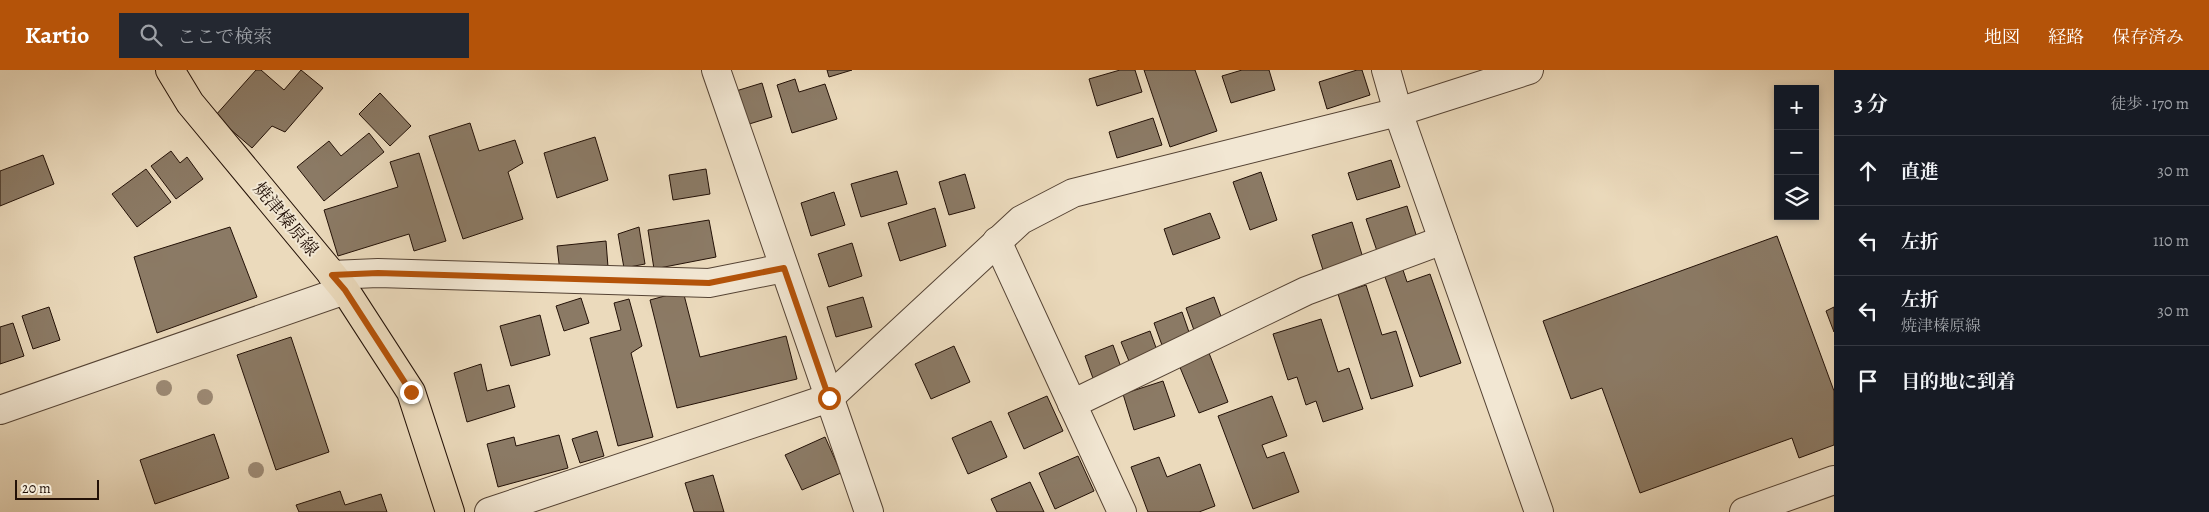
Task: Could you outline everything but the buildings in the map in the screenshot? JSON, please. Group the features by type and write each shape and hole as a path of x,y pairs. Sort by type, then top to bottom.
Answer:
{"main road":[{"name":"焼津榛原線","path":"170,70 190,103 339,283 411,392 450,512"}],"street":[{"path":"716,70 869,512"},
{"path":"1386,70 1398,112 1539,512"},
{"path":"489,512 829,398 1021,220 1073,193 1398,112 1528,70"},
{"path":"1072,404 1306,291 1443,240"},
{"path":"997,241 1122,512"},
{"path":"0,410 339,283 378,273 709,283 784,268"},
{"path":"1744,512 1834,480"}],"route":[{"path":"411,392 345,290 332,275 378,273 709,283 784,268 829,398"}]}
